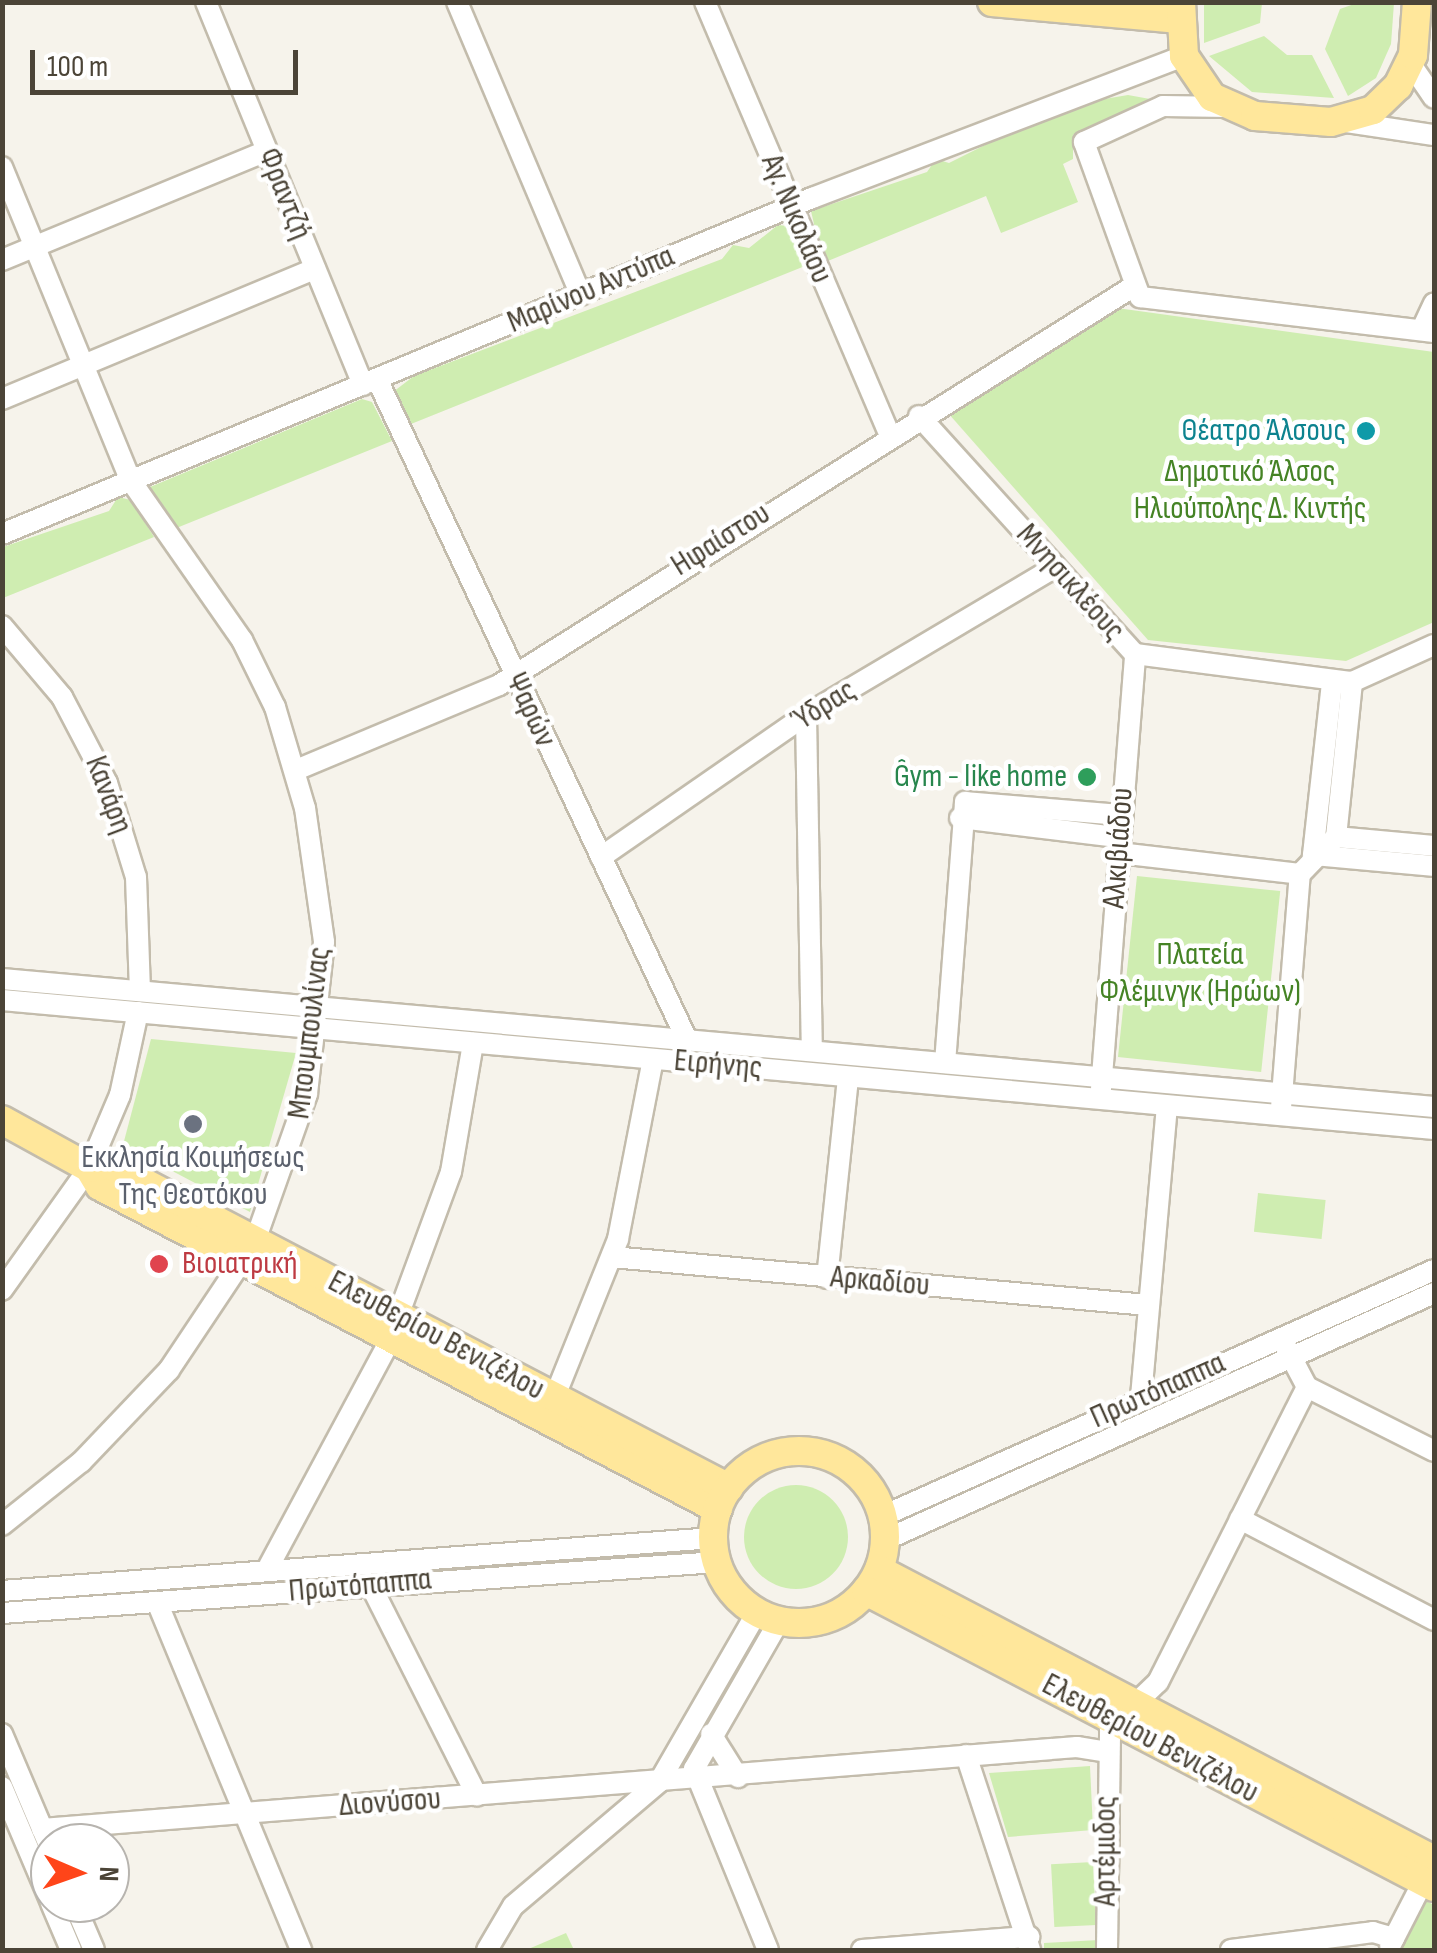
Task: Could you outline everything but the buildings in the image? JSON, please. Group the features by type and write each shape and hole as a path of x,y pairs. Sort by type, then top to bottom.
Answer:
{"main road":[{"path":"992,2 1180,10 1184,56 1228,107 1340,121 1387,99 1410,63 1420,6"},
{"name":"Ελευθερίου Βενιζέλου","path":"2,1120 89,1168 100,1186 249,1251 723,1498"},
{"path":"815,1452 858,1474 884,1528 873,1580 827,1618 768,1616 715,1550 723,1498 766,1457 815,1452"},
{"name":"Ελευθερίου Βενιζέλου","path":"873,1580 1126,1718 1432,1870"}],"street":[{"name":"Φραντζή","path":"206,2 315,269 370,382"},
{"path":"458,2 581,295"},
{"name":"Αγ. Νικολάου","path":"705,2 889,434"},
{"name":"Μαρίνου Αντύπα","path":"2,534 791,207 1184,56"},
{"path":"1410,63 1434,98"},
{"path":"1228,107 1164,106 1081,147 1140,297 1428,330 1434,302"},
{"path":"1340,121 1434,135"},
{"path":"2,260 266,151"},
{"name":"Μπουμπουλίνας","path":"2,168 131,482 242,640 296,770 321,885 320,1006 316,1029 290,1159 249,1251 170,1370 81,1462 2,1525"},
{"path":"2,399 315,269"},
{"name":"Ηφαίστου","path":"296,770 514,674 889,434 1134,286"},
{"name":"Ψαρών","path":"370,382 687,1040"},
{"name":"Μνησικλέους","path":"919,416 1136,654 1342,682"},
{"name":"Ύδρας","path":"601,856 806,716 1055,567"},
{"name":"Κανάρη","path":"2,626 62,697 107,783 136,877 139,1002 120,1095 89,1168 2,1290"},
{"path":"1342,682 1434,645"},
{"name":"Αλκιβιάδου","path":"1099,1101 1119,815 1136,654"},
{"path":"1336,837 1342,682"},
{"path":"1313,854 1342,682"},
{"path":"806,716 812,1051"},
{"path":"946,1063 960,818 965,802 982,799 1119,815"},
{"path":"960,818 1300,874"},
{"path":"1282,1105 1300,874 1313,854 1336,837 1434,846"},
{"path":"1313,854 1434,866"},
{"name":"Ειρήνης","path":"2,979 316,1029 1167,1108 1434,1107"},
{"name":"Ειρήνης","path":"2,1000 320,1006 1102,1077 1434,1130"},
{"path":"269,1566 394,1327 451,1172 474,1043"},
{"path":"550,1408 612,1257 653,1060"},
{"path":"827,1278 848,1076"},
{"path":"1141,1397 1167,1108"},
{"name":"Αρκαδίου","path":"612,1257 1148,1305"},
{"name":"Πρωτόπαππα","path":"884,1528 1286,1346 1434,1270"},
{"name":"Πρωτόπαππα","path":"884,1528 1141,1397 1434,1293"},
{"path":"1286,1346 1307,1387 1434,1451"},
{"name":"Αρτέμιδος","path":"1106,1950 1109,1752 1240,1519 1307,1387"},
{"path":"1240,1519 1434,1620"},
{"name":"Πρωτόπαππα","path":"2,1591 269,1566 715,1550"},
{"name":"Πρωτόπαππα","path":"2,1613 370,1584 715,1550"},
{"path":"370,1584 477,1796"},
{"path":"156,1602 301,1950"},
{"path":"768,1616 711,1734 697,1780 768,1950"},
{"path":"487,1950 514,1906 659,1782 768,1616"},
{"path":"2,1734 40,1823"},
{"path":"711,1734 738,1776"},
{"name":"Διονύσου","path":"130,1828 245,1814 966,1755 1109,1752"},
{"path":"862,1950 1030,1944 966,1755"},
{"path":"2,1787 30,1852"},
{"path":"1232,1950 1373,1932 1391,1944 1432,1870"},
{"path":"60,1923 71,1950"},
{"path":"83,1923 94,1950"}],"green space":[{"path":"1204,3 1262,3 1260,23 1204,43"},
{"path":"1357,3 1394,3 1391,44 1376,78 1348,96 1325,49 1340,9"},
{"path":"1264,36 1287,55 1312,55 1334,98 1252,92 1209,56"},
{"path":"1128,95 1150,99 1073,135 1073,159 1063,164 1078,202 1001,233 986,196 823,263 811,211 927,172 936,159 949,163 1063,106"},
{"path":"778,225 787,226 805,266 411,424 393,392 414,376 722,259 733,245 749,248"},
{"name":"Δημοτικό Άλσος Ηλιούπολης Δ. Κιντής","path":"1117,308 1434,352 1434,622 1346,661 1148,640 948,413"},
{"path":"362,399 372,402 392,441 174,529 150,487"},
{"path":"118,497 131,500 154,537 3,598 3,547 109,511"},
{"name":"Πλατεία Φλέμινγκ (Ηρώων)","path":"1137,876 1280,891 1261,1072 1118,1057"},
{"path":"353,1019 1060,1084 1060,1087 353,1024"},
{"path":"151,1039 296,1053 250,1212 123,1145"},
{"path":"1258,1193 1326,1200 1322,1239 1254,1232"},
{"path":"796,1485 816,1489 839,1508 848,1537 844,1557 825,1580 796,1589 776,1585 753,1566 744,1537 748,1517 767,1494"},
{"path":"1090,1766 1093,1830 1008,1837 989,1773"},
{"path":"1093,1862 1096,1925 1054,1927 1051,1864"},
{"path":"1422,1899 1434,1905 1434,1950 1396,1950"},
{"path":"566,1933 574,1950 526,1950"},
{"path":"1099,1940 1099,1950 1044,1950 1044,1943"}],"place":[{"name":"Θέατρο Άλσους","path":"1366,431"},
{"name":"Ĝym - like home","path":"1087,777"},
{"name":"Εκκλησία Κοιμήσεως Της Θεοτόκου","path":"193,1124"},
{"name":"Βιοιατρική","path":"159,1264"}]}
